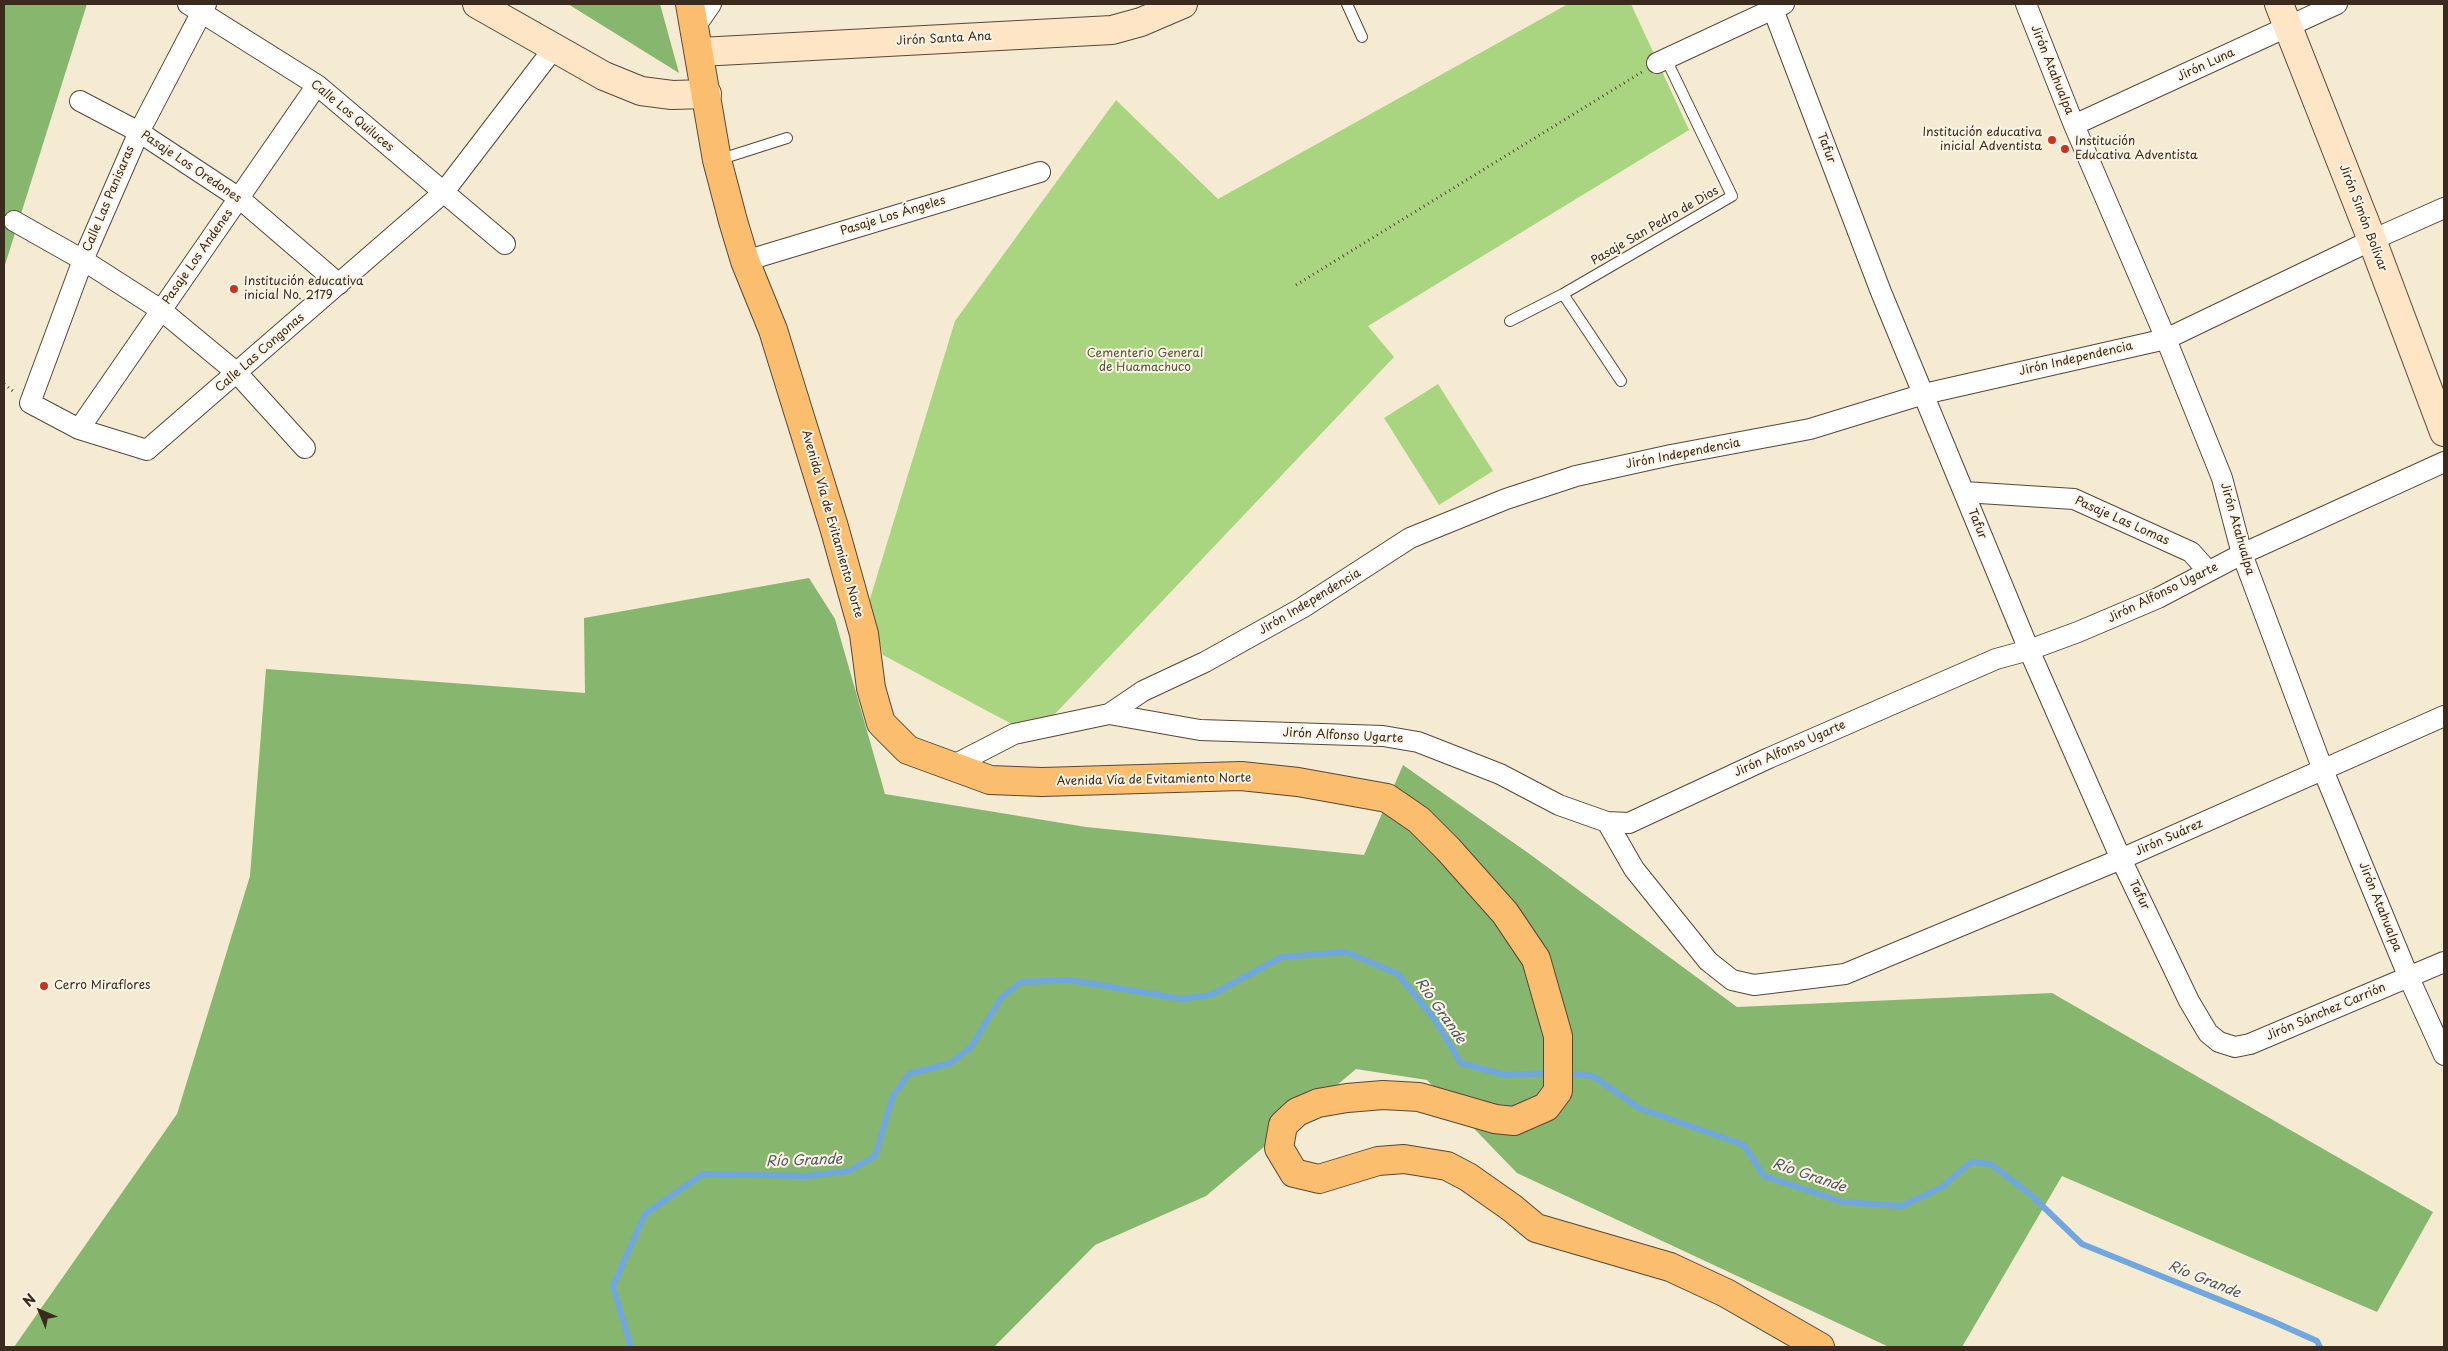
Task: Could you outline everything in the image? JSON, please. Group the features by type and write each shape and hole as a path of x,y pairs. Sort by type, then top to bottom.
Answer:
{"highway":[{"name":"Avenida Vía de Evitamiento Norte","path":"695,28 717,160 745,261 773,330 831,518 864,634 871,688 881,723 908,750 950,767 990,780 1042,782 1241,776 1298,782 1387,798 1419,820 1505,913 1536,959 1558,1036 1558,1091 1546,1107 1514,1121 1495,1119 1419,1097 1384,1094 1347,1098 1318,1104 1297,1112 1283,1126 1279,1148 1294,1173 1319,1179 1378,1161 1404,1159 1447,1166 1468,1176 1536,1228 1670,1266 1726,1294 1820,1347"}],"street":[{"path":"477,4 604,76 641,92 672,96 707,94"},
{"path":"695,28 711,4"},
{"name":"Jirón Santa Ana","path":"695,28 1112,30 1140,13 1183,4"},
{"name":"Jirón Atahualpa","path":"2026,4 2074,126 2166,339 2222,478 2242,554 2323,770 2409,978 2444,1055"},
{"name":"Jirón Luna","path":"2074,126 2283,16 2338,4"},
{"name":"Calle Los Quiluces","path":"199,6 316,85 506,244"},
{"name":"Calle Las Panisaras","path":"30,403 83,260 138,132 199,6"},
{"path":"1661,61 1777,6"},
{"name":"Tafur","path":"1777,6 1881,292 2029,650 2121,859 2189,1001 2208,1033"},
{"name":"Jirón Simón Bolívar","path":"2283,16 2372,240 2444,432"},
{"name":"Calle Las Congonas","path":"30,403 79,429 147,450 443,193 554,48"},
{"name":"Pasaje Los Andenes","path":"79,429 316,85"},
{"name":"Pasaje Los Oredones","path":"80,101 138,132 239,198 339,284"},
{"name":"Pasaje Los Ángeles","path":"745,261 1040,172"},
{"name":"Jirón Independencia","path":"950,767 1014,734 1109,714 1143,691 1205,662 1302,608 1410,538 1506,499 1576,476 1671,455 1810,429 1924,394 2166,339 2372,240 2444,208"},
{"path":"14,221 83,260 161,310 237,373 305,448"},
{"name":"Jirón Alfonso Ugarte","path":"1109,714 1200,730 1383,736 1418,742 1500,774 1559,804 1607,822 1629,823 1769,758 1996,659 2029,650 2078,632 2158,598 2242,554 2444,462"},
{"name":"Pasaje Las Lomas","path":"1964,492 2074,499 2191,552 2208,572"},
{"name":"Jirón Suárez","path":"1607,822 1634,869 1708,961 1722,974 1732,980 1754,985 1845,974 2121,859 2444,716"},
{"name":"Jirón Sánchez Carrión","path":"2208,1033 2220,1042 2234,1047 2250,1044 2444,962"}],"lane":[{"path":"1347,4 1362,37"},
{"name":"Pasaje San Pedro de Dios","path":"1510,321 1563,294 1732,196 1661,61"},
{"path":"717,160 787,138"},
{"path":"1563,294 1621,381"}],"path":[{"path":"1296,285 1661,61"}],"green space":[{"path":"4,4 87,4 4,268"},
{"path":"568,4 660,4 679,73"},
{"name":"Cementerio General de Huamachuco","path":"1568,4 1631,4 1689,130 1368,326 1394,357 1034,736 883,655 869,602 955,321 1116,100 1218,199"},
{"path":"1438,384 1493,471 1439,505 1384,418"},
{"path":"809,578 835,619 885,794 1086,827 1364,855 1403,765 1531,855 1737,1007 2052,993 2433,1212 2377,1312 2062,1176 1962,1347 1889,1347 1517,1173 1427,1080 1356,1069 1206,1196 1095,1245 994,1347 14,1347 177,1114 250,876 266,669 585,693 584,618"}],"waterway":[{"name":"Río Grande","path":"631,1347 613,1286 645,1214 703,1174 807,1176 849,1171 875,1156 893,1096 909,1074 951,1063 971,1047 1001,998 1021,982 1070,980 1182,999 1211,995 1282,957 1346,952 1398,974 1435,1020 1461,1063 1505,1075 1551,1073"},
{"name":"Río Grande","path":"1564,1073 1593,1076 1639,1108 1744,1145 1764,1176 1843,1202 1902,1206 1942,1187 1971,1162 1991,1164 2031,1195 2082,1244 2272,1321 2317,1341 2320,1347"}],"place":[{"name":"Institución educativa inicial Adventista","path":"2052,140"},
{"name":"Institución Educativa Adventista","path":"2065,149"},
{"name":"Institución educativa inicial No. 2179","path":"234,289"},
{"name":"Cerro Miraflores","path":"44,986"}]}
